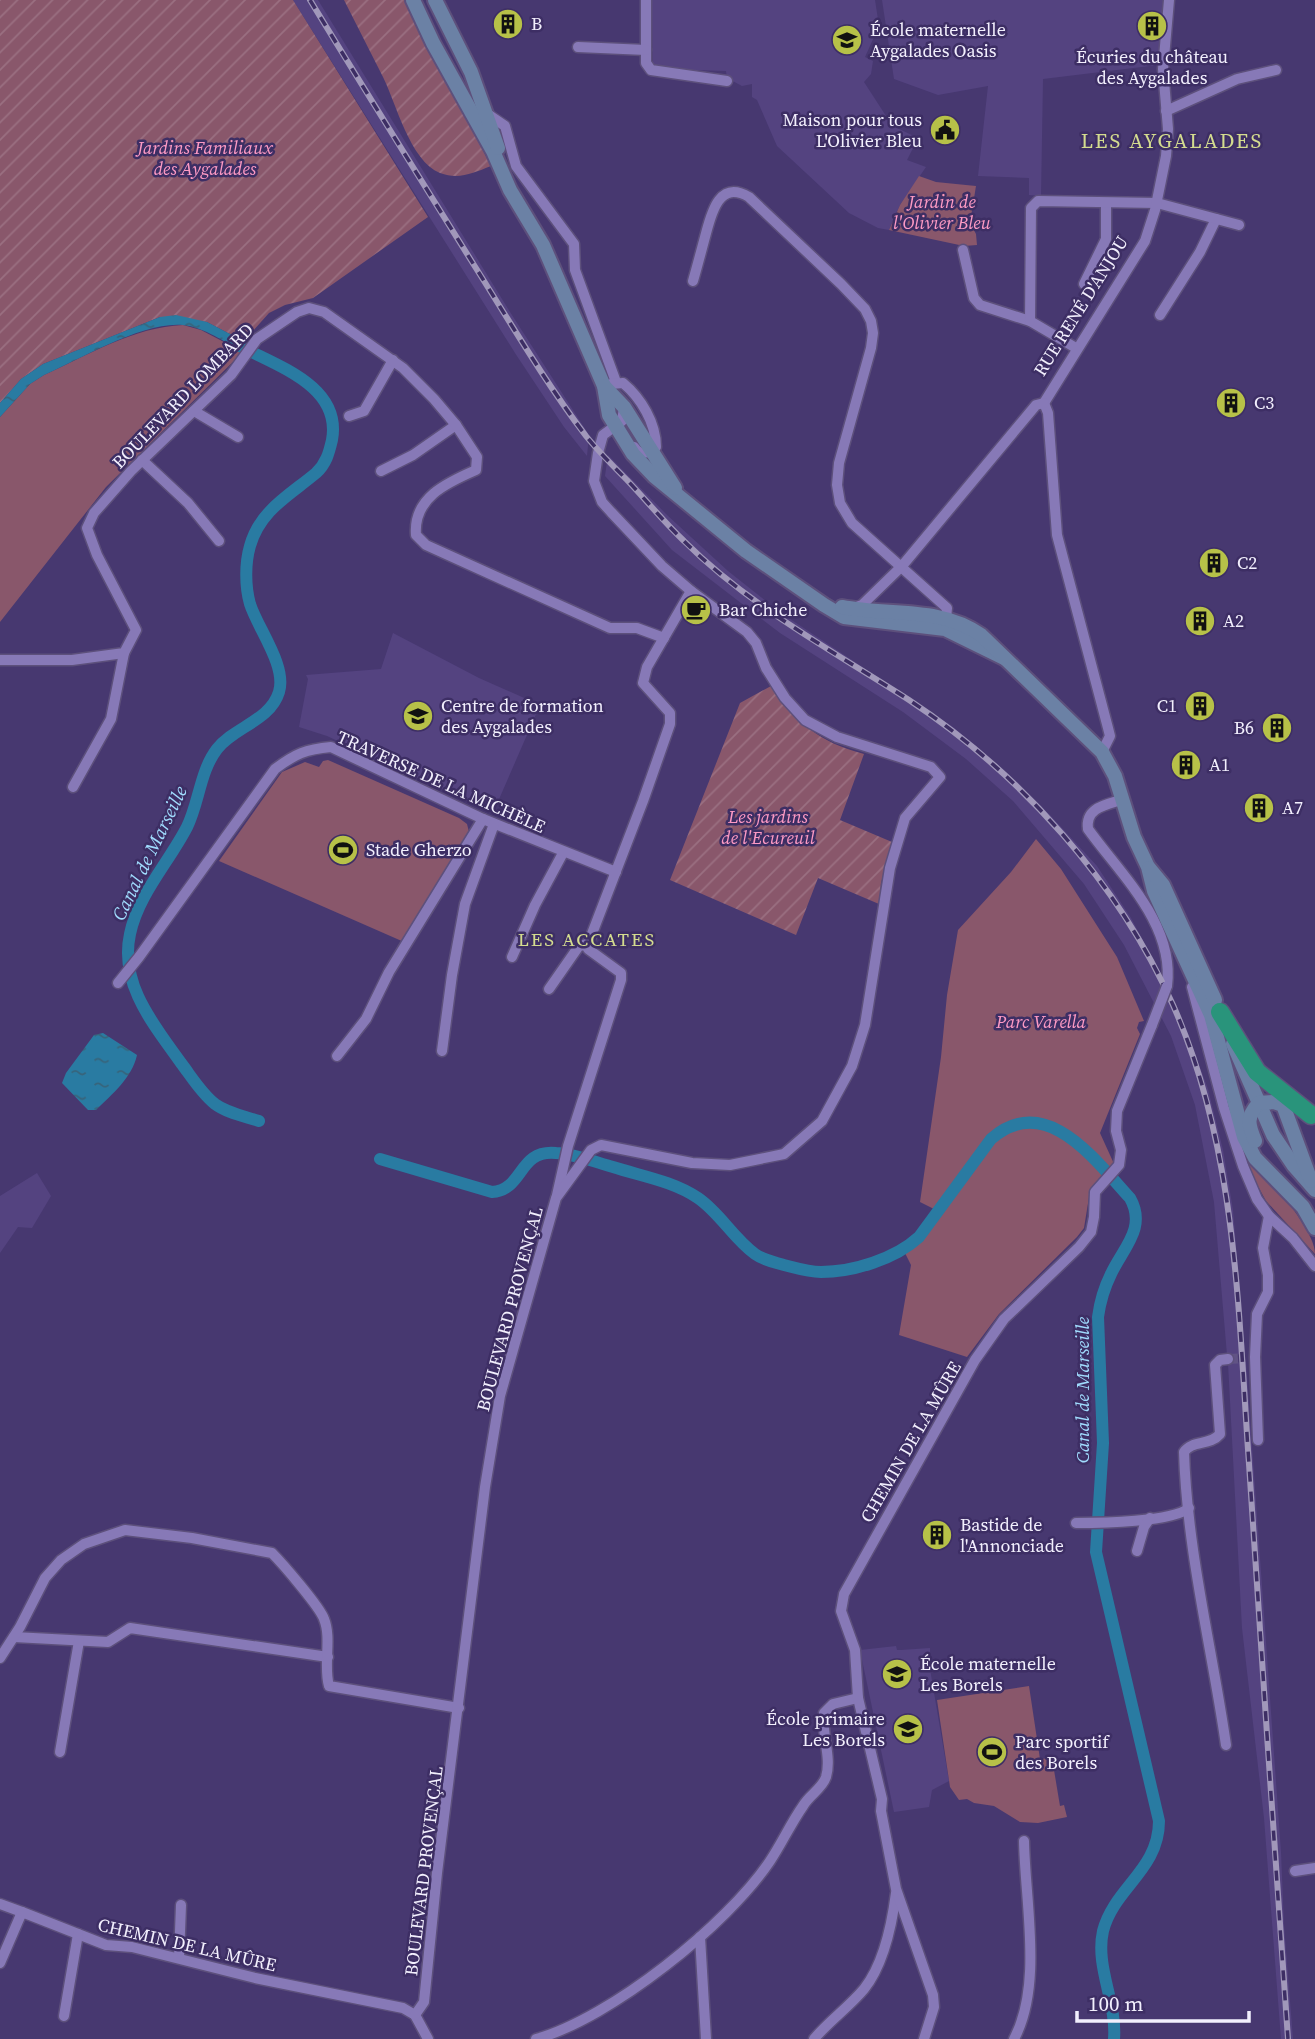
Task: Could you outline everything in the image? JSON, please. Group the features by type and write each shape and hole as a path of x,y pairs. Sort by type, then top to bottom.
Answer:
{"highway":[{"path":"1220,1012 1257,1072 1313,1116"},
{"path":"1283,1105 1313,1116"}],"main road":[{"path":"413,0 433,43 500,150"},
{"path":"435,0 471,72 500,150 510,190 544,245 610,384 681,496"},
{"path":"610,384 609,415 633,454 654,476 746,551 844,617 932,626 962,636 1004,658"},
{"path":"808,593 852,608 922,613 969,626 1102,752 1115,776 1154,891 1211,1015 1244,1137 1255,1158 1303,1207"},
{"path":"1148,867 1156,874 1166,891 1273,1135 1294,1166 1315,1189"},
{"path":"1315,1189 1283,1105 1274,1102 1259,1103 1251,1112 1249,1127 1255,1142 1303,1207 1315,1228"}],"street":[{"path":"646,0 646,63 651,71 727,82"},
{"name":"RUE RENÉ D'ANJOU","path":"1102,752 1110,736 1057,535 1048,413 1044,402 1145,241 1157,203 1166,156 1163,69 1170,0"},
{"path":"578,47 646,50"},
{"path":"1166,111 1237,79 1276,70"},
{"path":"500,150 516,166 574,244 575,270 605,346 610,384 623,383 644,407 655,430 656,447 652,452 639,453 614,427"},
{"path":"693,281 714,206 728,193 740,192 865,309 873,333 839,463 837,485 840,503 852,523 947,608 946,620 932,626"},
{"path":"1030,321 1031,208 1034,202 1157,203 1239,225"},
{"path":"1084,284 1106,239 1106,203"},
{"path":"1160,315 1200,252 1216,219"},
{"path":"963,250 974,298 980,305 1030,321 1076,348"},
{"name":"BOULEVARD LOMBARD","path":"124,653 136,630 97,555 87,528 94,513 142,460 245,359 257,339 297,312 309,308 324,312 403,368 456,425 477,457 476,470 455,479 429,496 415,520 416,535 426,545 610,628 637,628 664,638"},
{"path":"349,416 364,411 393,360"},
{"path":"852,608 862,605 890,579 1036,405 1044,402"},
{"path":"556,1198 568,1146 621,980 621,973 588,949 588,944 670,724 670,713 643,683 647,667 691,591 662,566 611,512 596,491 594,481 597,453 603,435 622,421 624,407"},
{"path":"194,411 238,437"},
{"path":"380,471 414,454 456,425"},
{"path":"142,460 188,503 219,541"},
{"path":"890,579 881,597 884,611 913,624"},
{"name":"BOULEVARD PROVENÇAL","path":"415,2015 424,2002 437,1873 485,1487 500,1396 556,1198 591,1150 601,1145 692,1163 730,1165 784,1154 822,1121 852,1066 865,1025 890,868 905,818 940,777 931,766 837,737 805,720 785,698 766,668 756,643 747,632 691,591"},
{"path":"0,660 72,660 124,653 111,719 73,787"},
{"name":"TRAVERSE DE LA MICHÈLE","path":"118,983 275,769 293,755 312,749 331,747 494,824 616,873"},
{"name":"CHEMIN DE LA MÛRE","path":"896,1889 881,1799 858,1699 855,1650 841,1611 844,1594 975,1360 1004,1319 1071,1255 1091,1231 1095,1192 1114,1171 1121,1157 1116,1131 1117,1111 1167,986 1168,963 1159,932 1124,875 1088,829 1088,817 1093,811 1121,800"},
{"path":"337,1056 366,1019 389,972 483,819"},
{"path":"443,1051 452,975 465,904 494,824"},
{"path":"512,957 535,905 563,853"},
{"path":"549,989 579,946 588,944"},
{"path":"1184,955 1224,1108 1243,1166 1257,1199 1269,1216 1293,1238 1315,1266"},
{"path":"1258,1440 1250,1357 1257,1314 1268,1292 1264,1248 1269,1216"},
{"path":"1226,1745 1200,1599 1184,1452 1190,1445 1211,1442 1220,1434 1215,1365 1220,1360 1228,1359"},
{"path":"1076,1523 1150,1518 1184,1513 1189,1508"},
{"path":"1137,1551 1144,1527 1150,1518"},
{"path":"0,1658 45,1578 61,1560 84,1544 125,1530 191,1538 272,1553 324,1619 329,1686 459,1708"},
{"path":"14,1637 108,1642 130,1628 328,1657"},
{"path":"60,1752 79,1641"},
{"path":"536,2039 591,2017 634,1989 700,1937 746,1892 771,1860 805,1802 820,1787 826,1776 823,1721 828,1707 858,1699"},
{"path":"1014,2039 1026,2005 1031,1969 1024,1842"},
{"path":"1295,1871 1315,1868"},
{"path":"814,2039 863,1991 874,1975 894,1911 896,1889"},
{"path":"896,1889 933,1995 934,2007 924,2039"},
{"name":"CHEMIN DE LA MÛRE","path":"0,1904 106,1945 132,1947 255,1978 403,2008 415,2015"},
{"path":"179,1958 181,1905"},
{"path":"0,1963 22,1912"},
{"path":"64,2016 78,1934"},
{"path":"700,1937 706,2039"},
{"path":"415,2015 428,2039"}],"shaded area":[{"path":"293,0 318,0 589,435 587,456 564,427 515,353"},
{"path":"652,0 875,0 879,26 865,57 873,61 871,74 864,82 888,119 897,128 918,138 907,160 926,167 900,205 889,230 878,228 849,213 777,146 757,100 752,97 752,84 742,86 727,78 726,71 653,67"},
{"path":"882,0 1165,0 1159,62 1158,65 1043,79 1041,196 1029,195 1029,178 978,176 988,86 938,95 894,79"},
{"path":"608,455 667,515 728,571 781,613 953,727 997,764 1049,814 1097,866 1131,918 1158,969 1184,1025 1208,1089 1223,1150 1233,1210 1245,1354 1227,1355 1214,1202 1195,1105 1171,1036 1124,945 1084,884 1013,801 966,759 903,712 780,633 672,550 605,476"},
{"name":"Centre de formation des Aygalades","path":"393,633 479,678 540,705 493,813 327,736 299,727 308,679 306,675 381,669"},
{"path":"37,1173 51,1196 32,1228 18,1227 0,1253 0,1196"},
{"path":"1246,1362 1293,2039 1281,2039 1264,1818 1242,1628 1228,1363"},
{"name":"École primaire Les Borels","path":"896,1646 897,1650 930,1648 930,1669 949,1781 932,1790 929,1807 894,1812 860,1650"}],"green space":[{"name":"Jardins Familiaux des Aygalades","path":"0,0 293,0 428,217 313,298 285,305 269,313 252,332 247,343 207,322 160,317 43,364 21,379 0,403"},
{"path":"344,0 405,0 491,166 466,175 453,176 440,173 420,157"},
{"name":"Jardin de l'Olivier Bleu","path":"919,176 936,182 976,186 970,223 976,234 977,245 964,246 889,230 900,205"},
{"path":"183,325 201,330 243,352 106,487 0,622 0,417 30,384 44,375 129,336"},
{"name":"Les jardins de l'Ecureuil","path":"771,686 811,730 834,743 864,754 840,820 892,842 881,883 879,904 818,878 796,935 670,880 740,703"},
{"name":"Stade Gherzo","path":"328,760 459,818 467,824 469,832 466,840 404,942 219,861 282,772 305,762 319,767 323,761"},
{"name":"Parc Varella","path":"1036,839 1061,869 1117,957 1144,1021 1139,1022 1137,1028 1140,1034 1100,1133 1115,1166 1090,1191 1084,1228 999,1314 967,1357 899,1335 911,1265 903,1249 919,1237 938,1211 920,1202 958,930 1011,872"},
{"path":"1245,1154 1298,1216 1313,1243 1315,1254 1266,1201"},
{"name":"Parc sportif des Borels","path":"1029,1686 1040,1759 1052,1758 1060,1806 1064,1805 1067,1817 1038,1823 1020,1822 994,1806 974,1803 967,1799 959,1800 950,1787 937,1700"}],"water":[{"path":"176,315 207,322 247,343 243,352 191,326 167,325 150,329 112,342 44,375 30,384 0,417 0,403 21,379 43,364 160,317"},
{"path":"103,1033 137,1055 131,1071 121,1085 96,1110 88,1110 62,1083 66,1073 94,1035"}],"waterway":[{"name":"Canal de Marseille","path":"240,346 288,370 317,392 327,405 332,421 332,440 327,458 319,470 277,504 261,522 248,553 248,597 279,671 279,692 268,710 224,741 211,758 187,827 147,892 134,920 128,952 134,987 141,1003 196,1084 220,1107 259,1121"},
{"name":"Canal de Marseille","path":"380,1159 492,1192 502,1190 510,1184 534,1157 544,1153 578,1157 678,1187 706,1204 740,1241 758,1256 816,1272 860,1267 886,1258 909,1245 919,1237 991,1139 1011,1126 1031,1123 1050,1127 1068,1136 1085,1150 1130,1198 1135,1209 1135,1228 1106,1285 1098,1317 1103,1443 1096,1552 1159,1821 1152,1853 1116,1903 1103,1931 1102,1958 1114,2039"}],"tunnel":[{"path":"1228,1359 1245,1358"}],"railway":[{"path":"310,0 528,352 591,442 677,534 736,586 792,626 950,729 1027,797 1095,874 1124,916 1173,1005 1194,1060 1210,1116 1231,1231 1288,2039"}],"place":[{"name":"B","path":"508,24"},
{"name":"Écuries du château des Aygalades","path":"1152,26"},
{"name":"École maternelle Aygalades Oasis","path":"847,40"},
{"name":"Maison pour tous L'Olivier Bleu","path":"945,130"},
{"name":"C3","path":"1231,403"},
{"name":"C2","path":"1214,563"},
{"name":"Bar Chiche","path":"696,610"},
{"name":"A2","path":"1200,621"},
{"name":"C1","path":"1200,706"},
{"name":"Centre de formation des Aygalades","path":"418,716"},
{"name":"B6","path":"1277,728"},
{"name":"A1","path":"1186,765"},
{"name":"A7","path":"1259,808"},
{"name":"Stade Gherzo","path":"343,850"},
{"name":"Bastide de l'Annonciade","path":"937,1535"},
{"name":"École maternelle Les Borels","path":"897,1674"},
{"name":"École primaire Les Borels","path":"908,1729"},
{"name":"Parc sportif des Borels","path":"992,1752"}],"district":[{"name":"LES AYGALADES","path":"1172,141"},
{"name":"LES ACCATES","path":"587,939"}]}
